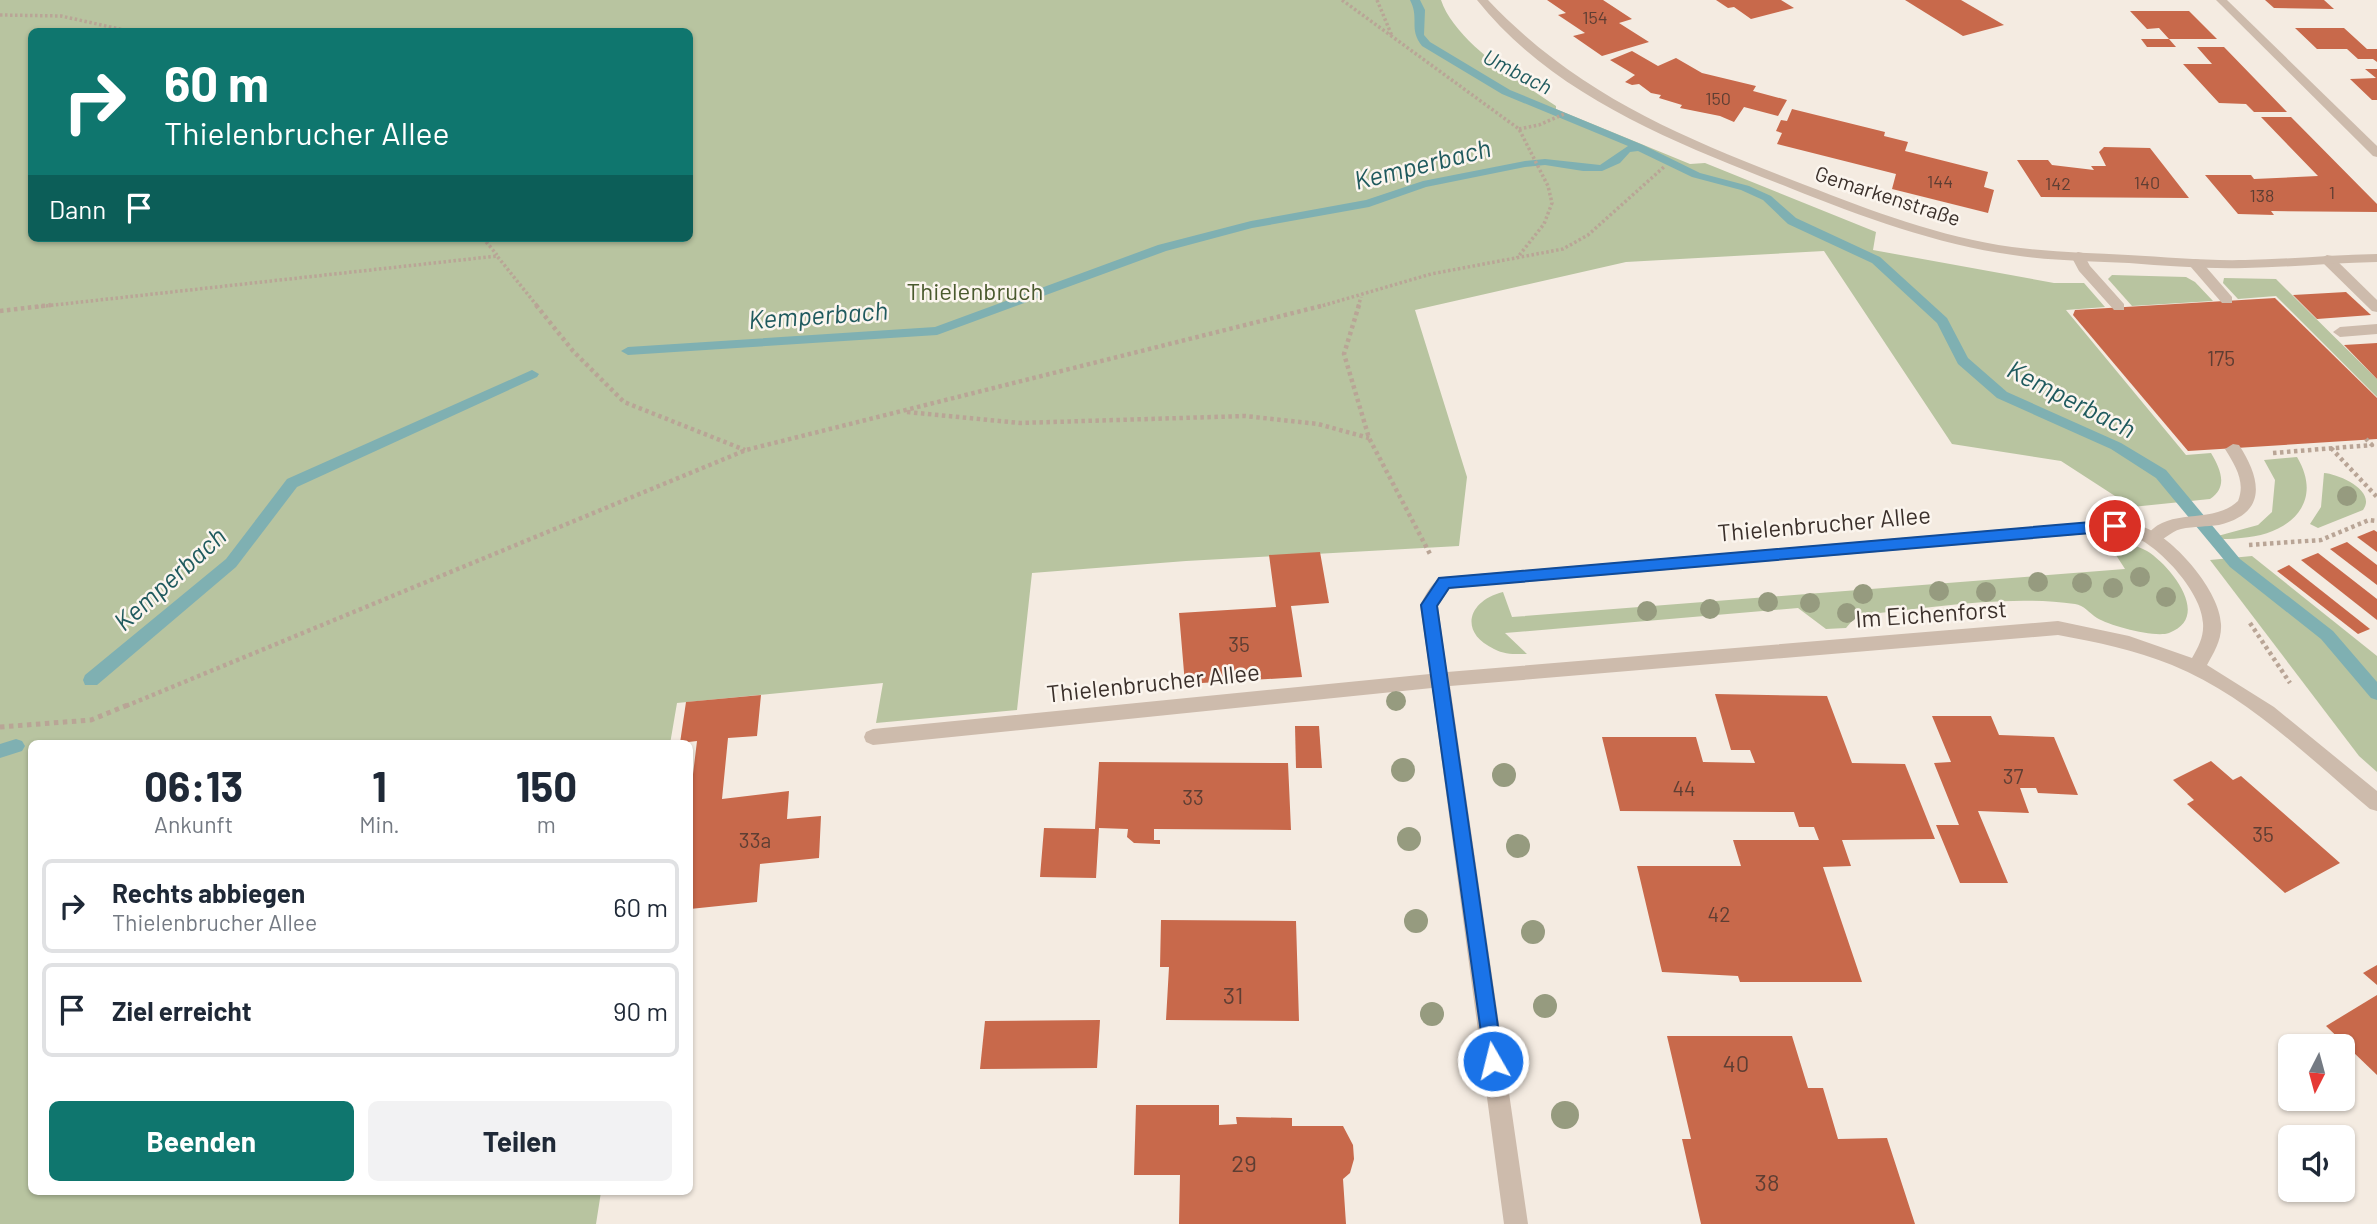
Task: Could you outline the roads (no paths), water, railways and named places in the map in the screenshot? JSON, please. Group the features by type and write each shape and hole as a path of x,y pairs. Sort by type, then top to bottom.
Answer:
{"street":[{"name":"Gemarkenstraße","path":"1482,0 1547,61 1601,97 1695,145 1885,220 1947,239 2012,251 2195,263 2245,264 2377,258"},
{"path":"2221,0 2377,153"},
{"path":"2078,256 2084,268 2119,307"},
{"path":"2327,259 2377,308"},
{"path":"2195,263 2227,300"},
{"path":"2340,332 2377,329"},
{"path":"2153,538 2164,528 2186,521 2212,519 2237,512 2246,502 2250,491 2250,478 2233,449"},
{"name":"Thielenbrucher Allee","path":"873,737 1439,680 1429,605 1444,583 2115,526 2140,531 2171,551 2210,603 2212,633 2196,667"},
{"name":"Im Eichenforst","path":"1439,680 2058,628 2109,637 2152,649 2196,667 2239,692 2377,803"},
{"path":"1439,680 1516,1224"}],"waterway":[{"name":"Umbach","path":"1415,0 1420,10 1419,35 1426,44 1506,92 1639,147"},
{"name":"Kemperbach","path":"628,351 937,331 1162,248 1251,225 1369,203 1423,184 1525,164 1545,162 1602,168 1616,161 1626,150 1639,147"},
{"name":"Kemperbach","path":"1639,147 1696,175 1745,188 1767,198 1792,221 1876,260 1942,321 1963,361 2002,395 2116,446 2161,474 2235,563 2327,635 2377,693"},
{"name":"Kemperbach","path":"91,680 231,563 292,483 532,374"},
{"name":"Kemperbach","path":"0,751 16,746"}],"park label":[{"name":"Thielenbruch","path":"975,290"}]}
